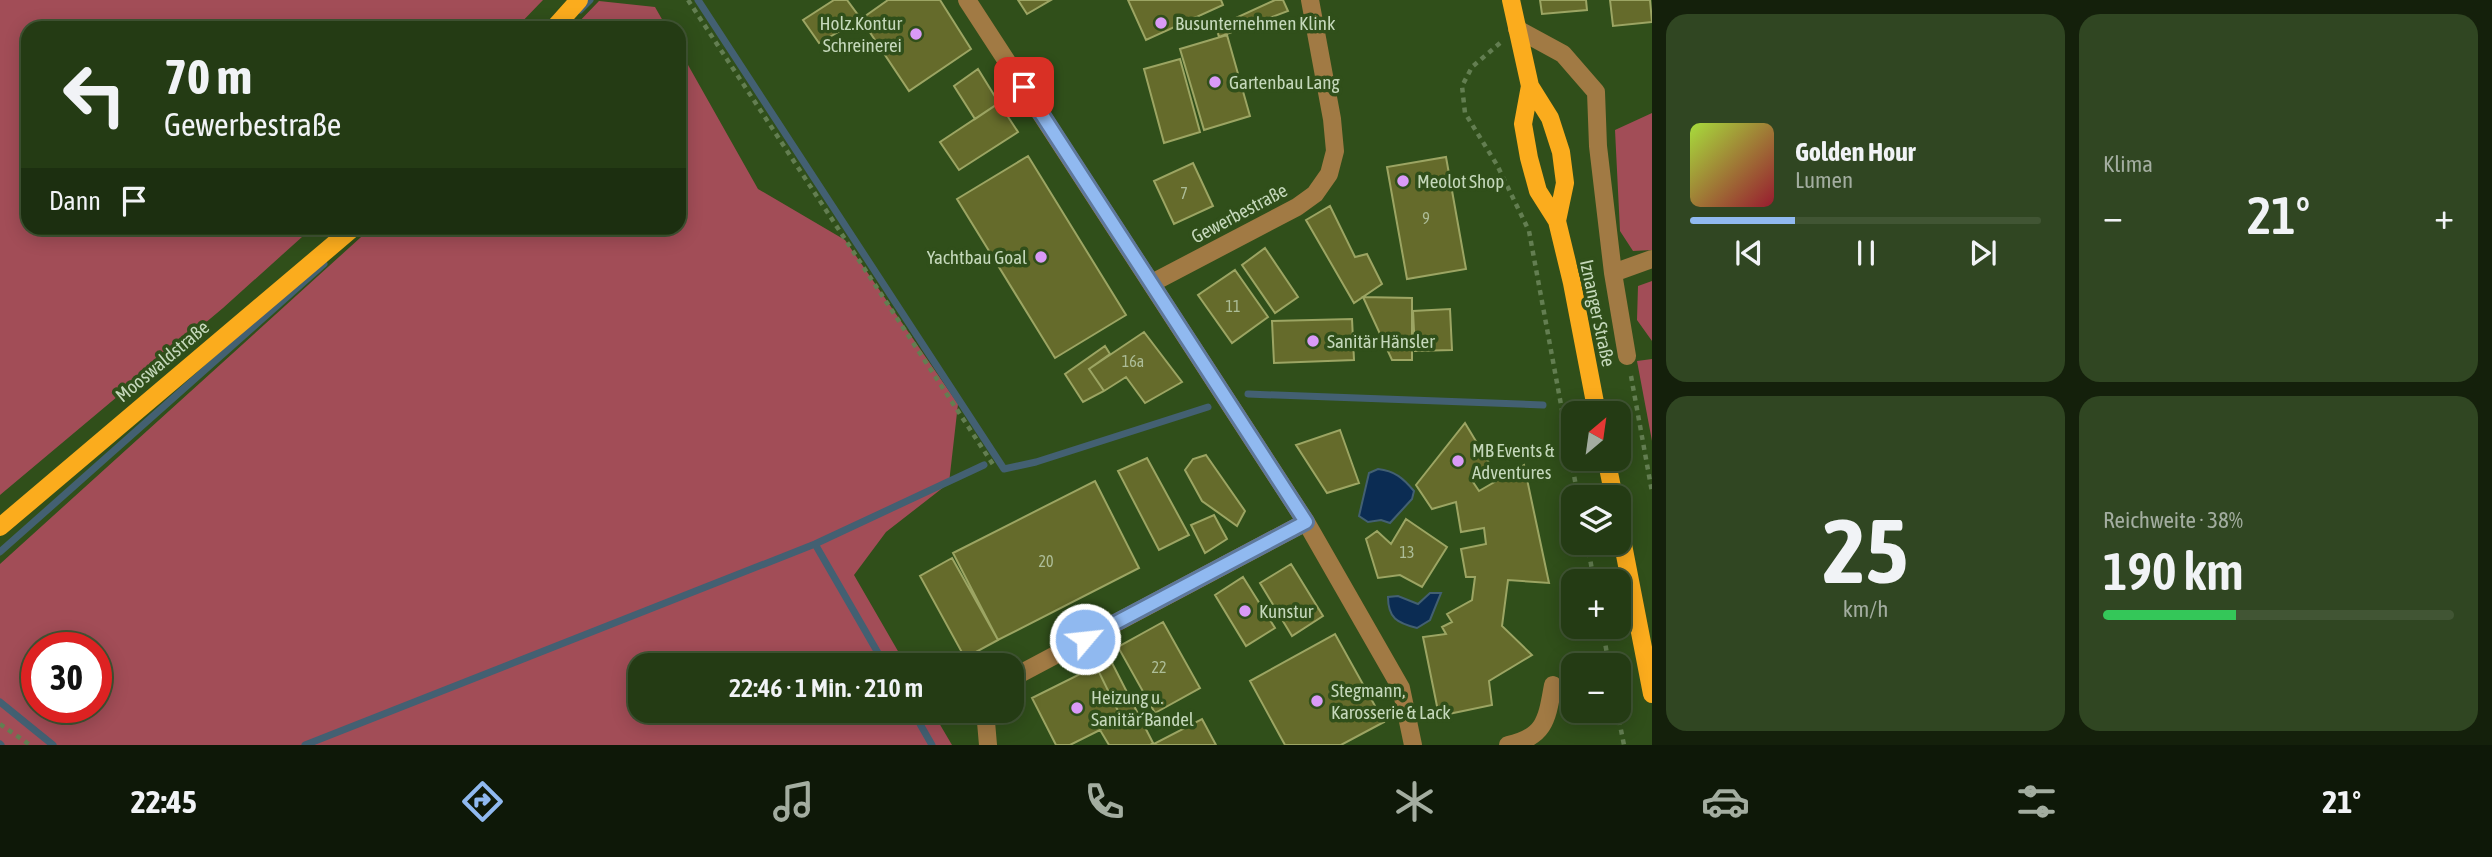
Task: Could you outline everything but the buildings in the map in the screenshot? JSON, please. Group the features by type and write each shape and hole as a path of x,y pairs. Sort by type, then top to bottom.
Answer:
{"main road":[{"path":"560,21 579,0"},
{"name":"Iznanger Straße","path":"1511,0 1530,86 1550,118 1561,152 1565,183 1557,221"},
{"name":"Iznanger Straße","path":"1530,86 1523,124 1529,158 1538,191 1557,221 1594,401"},
{"name":"Mooswaldstraße","path":"0,527 345,235"},
{"path":"1625,555 1652,694"}],"street":[{"path":"967,0 1306,522 1401,688 1413,745"},
{"name":"Gewerbestraße","path":"1153,283 1297,207 1315,194 1329,174 1335,151 1332,119 1310,0"},
{"path":"1517,29 1563,54 1596,92 1598,146 1627,356"},
{"path":"1614,273 1652,259"},
{"path":"1024,672 1306,522"},
{"path":"1508,745 1526,741 1546,722 1553,685"},
{"path":"986,723 988,745"}],"path":[{"path":"688,0 994,466"},
{"path":"1517,29 1472,67 1462,86 1465,113 1497,164 1529,231 1576,485"},
{"path":"1627,356 1652,492"},
{"path":"1620,723 1624,745"},
{"path":"0,724 30,745"}],"shaded area":[{"path":"0,0 543,0 523,21 21,21 21,235 304,235 223,308 0,495"},
{"path":"599,1 655,7 663,21 580,21"},
{"path":"686,61 758,189 845,240 958,404 949,483 886,532 854,575 899,653 628,653 628,723 939,723 952,745 0,745 0,564 363,235 686,235"},
{"path":"1652,113 1652,250 1633,251 1620,231 1615,130"},
{"path":"1652,281 1652,341 1637,320 1638,286"},
{"path":"1652,359 1652,441 1637,361"}],"water":[{"path":"1378,469 1398,476 1414,491 1412,499 1390,523 1381,520 1368,522 1359,516 1369,473"},
{"path":"1430,593 1441,593 1430,620 1417,628 1399,622 1392,615 1388,597 1398,596 1418,604"}],"waterway":[{"path":"580,10 590,0"},
{"path":"698,0 1004,469 1036,462 1208,407"},
{"path":"0,552 324,264"},
{"path":"1248,394 1543,405"},
{"path":"305,745 815,544 984,465"},
{"path":"815,544 878,653"},
{"path":"0,702 53,745"},
{"path":"919,723 932,745"}],"place":[{"name":"Busunternehmen Klink","path":"1161,23"},
{"name":"Holz.Kontur Schreinerei","path":"916,34"},
{"name":"Gartenbau Lang","path":"1215,82"},
{"name":"Meolot Shop","path":"1403,181"},
{"name":"Yachtbau Goal","path":"1041,257"},
{"name":"Sanitär Hänsler","path":"1313,341"},
{"name":"MB Events & Adventures","path":"1458,461"},
{"name":"Kunstur","path":"1245,611"},
{"name":"Stegmann, Karosserie & Lack","path":"1317,701"},
{"name":"Heizung u. Sanitär´Bandel","path":"1077,708"}],"route":[{"path":"1024,87 1306,522 1085,639"}]}
